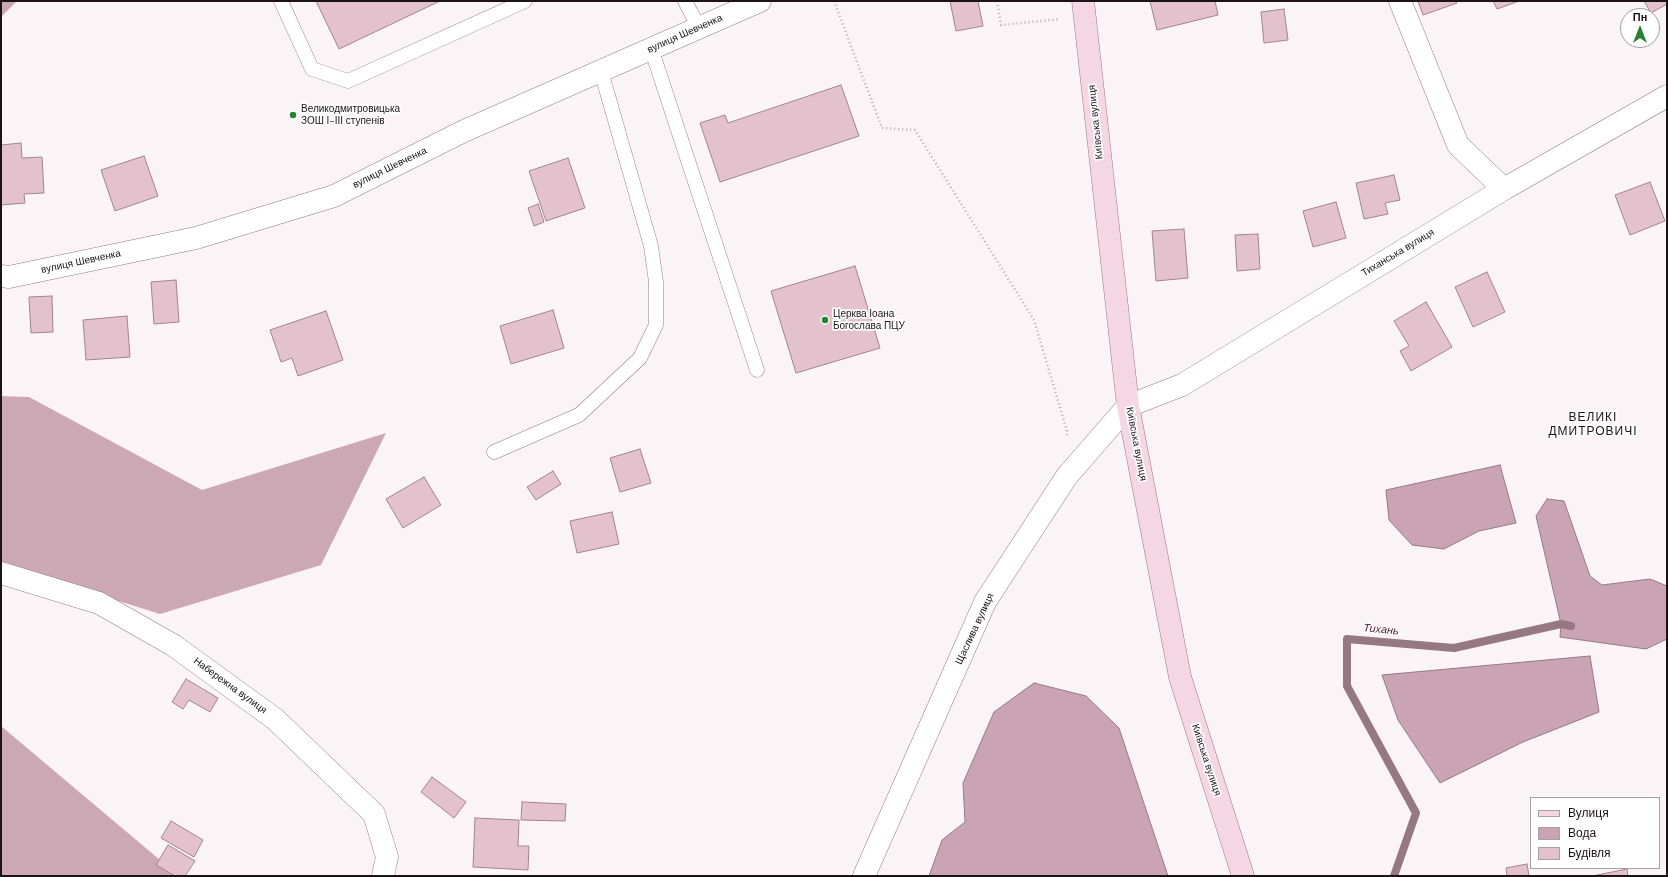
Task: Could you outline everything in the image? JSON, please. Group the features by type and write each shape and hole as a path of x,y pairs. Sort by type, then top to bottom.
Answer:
{"main road":[{"name":"Київська вулиця","path":"1084,9 1128,406 1180,677 1243,876"}],"street":[{"name":"вулиця Шевченка","path":"1,276 9,277 196,238 334,196 464,131 760,1"},
{"path":"1400,1 1458,145 1504,189"},
{"name":"Тиханська вулиця","path":"1128,406 1182,385 1504,189 1667,96"},
{"name":"Щаслива вулиця","path":"864,876 985,602 1068,476 1128,406"},
{"name":"Набережна вулиця","path":"1,573 98,603 173,645 275,719 374,814 387,857 383,876"}],"lane":[{"path":"281,1 312,69 348,81 525,1"},
{"path":"685,1 699,28"},
{"path":"652,48 757,370"},
{"path":"494,452 579,415 640,358 656,325 656,282 651,246 601,71"}],"path":[{"path":"834,1 882,128 915,130 1034,320 1067,431 1068,476"},
{"path":"997,1 1001,25 1084,9"}],"shaded area":[{"path":"1,1 17,1 1,17"},
{"path":"1,396 29,397 202,490 386,433 321,565 160,614 1,564"},
{"path":"1,726 179,876 1,876"}],"water":[{"path":"1500,465 1516,523 1479,531 1444,549 1412,545 1389,520 1386,490"},
{"path":"1547,499 1564,501 1590,576 1602,585 1650,579 1667,586 1667,639 1646,649 1560,637 1561,624 1536,516"},
{"path":"1590,656 1599,712 1523,742 1440,783 1398,720 1382,675"},
{"path":"1034,683 1086,696 1119,728 1168,876 929,876 942,840 965,822 963,783 994,712"}],"building":[{"path":"316,1 440,1 339,49"},
{"path":"950,1 978,1 983,26 956,31"},
{"path":"1150,1 1215,1 1218,15 1157,30"},
{"path":"1418,1 1456,1 1457,3 1423,15"},
{"path":"1493,1 1519,1 1497,9"},
{"path":"1644,1 1667,1 1667,4 1660,8 1648,8"},
{"path":"1284,9 1288,40 1264,43 1261,12"},
{"path":"841,85 859,136 720,182 700,123 725,115 728,123"},
{"path":"21,143 22,158 42,157 44,193 24,194 25,203 1,205 1,145"},
{"path":"144,156 158,196 115,211 101,170"},
{"path":"568,158 585,208 546,221 529,171"},
{"path":"1394,175 1400,200 1385,203 1388,214 1364,219 1356,183"},
{"path":"1650,182 1665,221 1630,235 1615,195"},
{"path":"1336,202 1346,238 1313,247 1303,211"},
{"path":"538,204 544,222 534,226 528,208"},
{"path":"1184,229 1188,278 1156,281 1152,231"},
{"path":"1258,234 1260,269 1237,271 1235,235"},
{"name":"Церква Іоана Богослава ПЦУ","path":"855,266 880,348 796,373 771,291"},
{"path":"1487,272 1505,312 1473,327 1455,287"},
{"path":"176,280 179,322 154,324 151,282"},
{"path":"52,296 53,332 31,333 29,297"},
{"path":"1426,302 1452,347 1411,371 1400,351 1409,346 1394,321"},
{"path":"553,310 564,348 511,364 500,326"},
{"path":"326,311 343,360 298,376 292,358 281,362 270,330"},
{"path":"127,316 130,357 86,360 83,320"},
{"path":"640,449 651,483 620,492 610,458"},
{"path":"553,471 561,484 536,500 527,487"},
{"path":"424,477 441,505 403,528 386,499"},
{"path":"612,512 619,544 577,553 570,521"},
{"path":"186,679 218,698 210,712 189,700 183,709 172,702"},
{"path":"432,777 466,802 454,818 421,792"},
{"path":"522,802 566,804 565,821 521,820"},
{"path":"475,818 519,820 518,846 529,846 528,870 473,867"},
{"path":"171,821 203,840 194,857 161,838"},
{"path":"168,845 195,861 185,876 175,876 156,865"},
{"path":"1527,864 1529,876 1507,876 1506,868"},
{"path":"1627,869 1628,876 1592,876"}],"waterway":[{"name":"Тихань","path":"1394,876 1416,813 1347,686 1347,639 1454,648 1561,624 1571,626"}],"place":[{"name":"Великодмитровицька ЗОШ І-ІІІ ступенів","path":"293,115"},
{"name":"Церква Іоана Богослава ПЦУ","path":"825,320"}],"district":[{"name":"ВЕЛИКІ ДМИТРОВИЧІ","path":"1593,425"}]}
